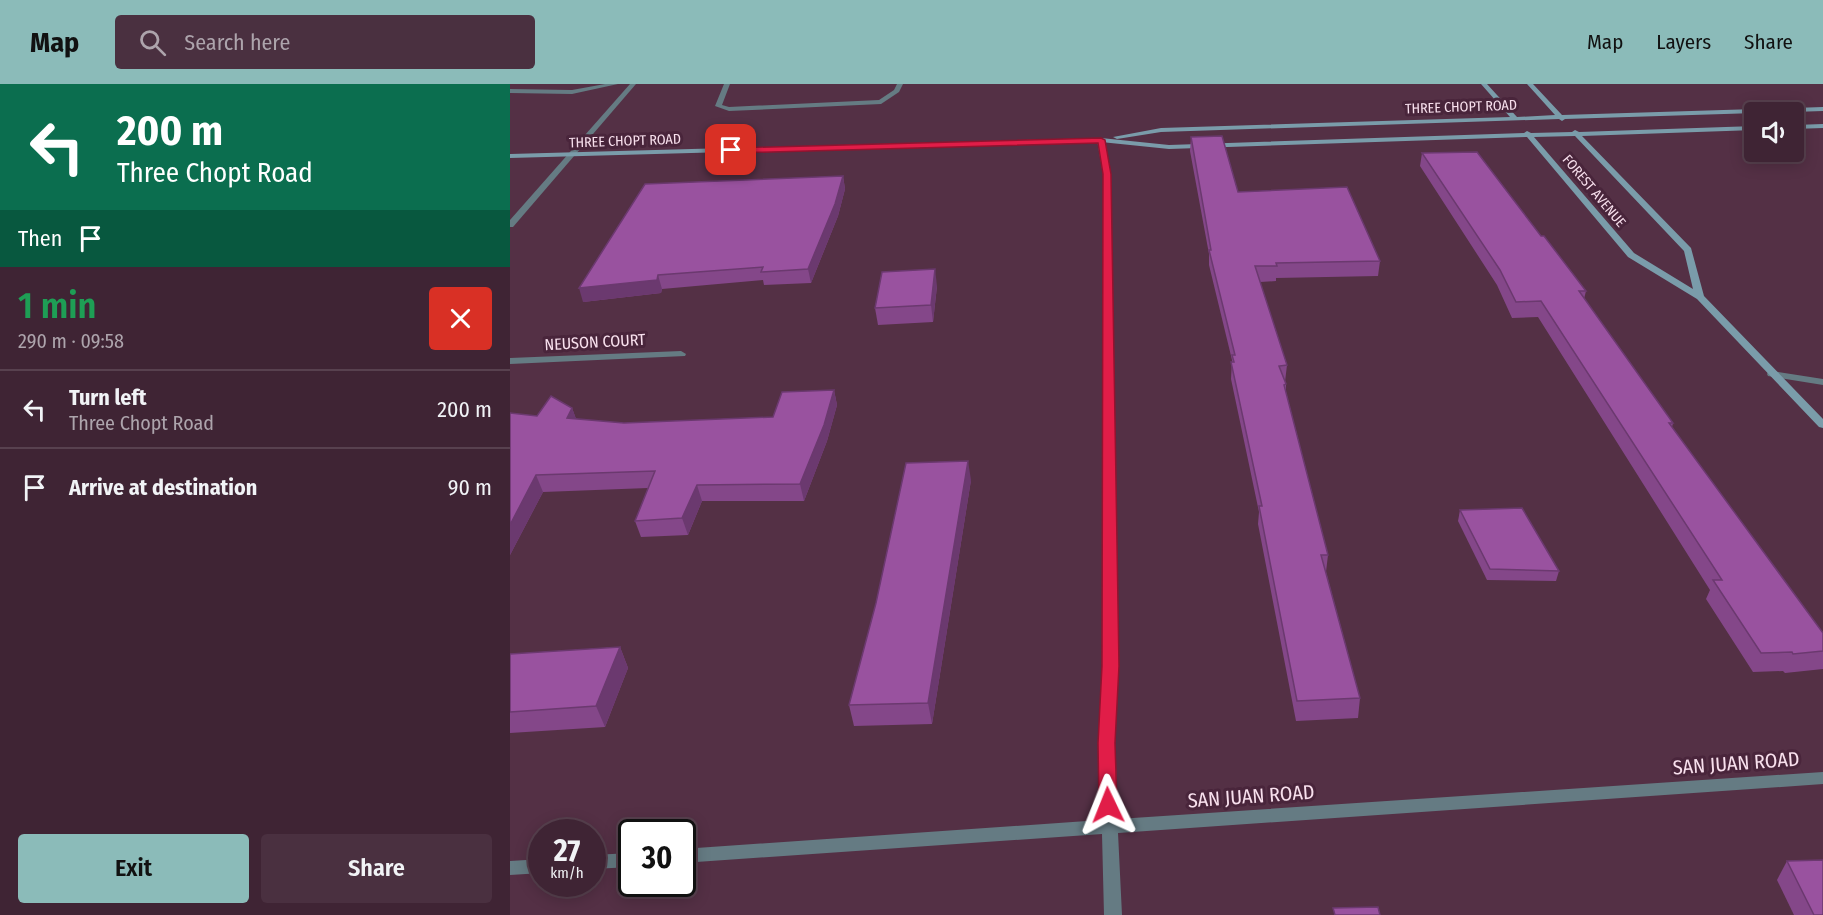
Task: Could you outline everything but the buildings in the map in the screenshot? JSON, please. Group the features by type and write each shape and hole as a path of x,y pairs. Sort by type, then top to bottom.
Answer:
{"main road":[{"name":"FOREST AVENUE","path":"1484,84 1631,255 1700,297 1823,425"},
{"name":"FOREST AVENUE","path":"1530,84 1688,250 1700,297"},
{"name":"THREE CHOPT ROAD","path":"1101,140 1161,130 1823,109"},
{"path":"1804,127 1823,126"},
{"name":"THREE CHOPT ROAD","path":"510,156 1101,140 1169,147 1744,128"}],"street":[{"path":"510,91 572,92 615,84"},
{"path":"510,225 633,84"},
{"path":"727,84 718,106 729,109 881,102 897,91 900,84"},
{"path":"1101,140 1107,174 1110,666 1107,743 1113,915"},
{"name":"NEUSON COURT","path":"510,361 681,354"},
{"path":"1772,374 1823,382"},
{"name":"SAN JUAN ROAD","path":"696,855 1823,778"},
{"path":"510,868 528,867"}],"route":[{"path":"731,150 1101,140 1107,174 1110,666 1107,743 1108,805"}]}
